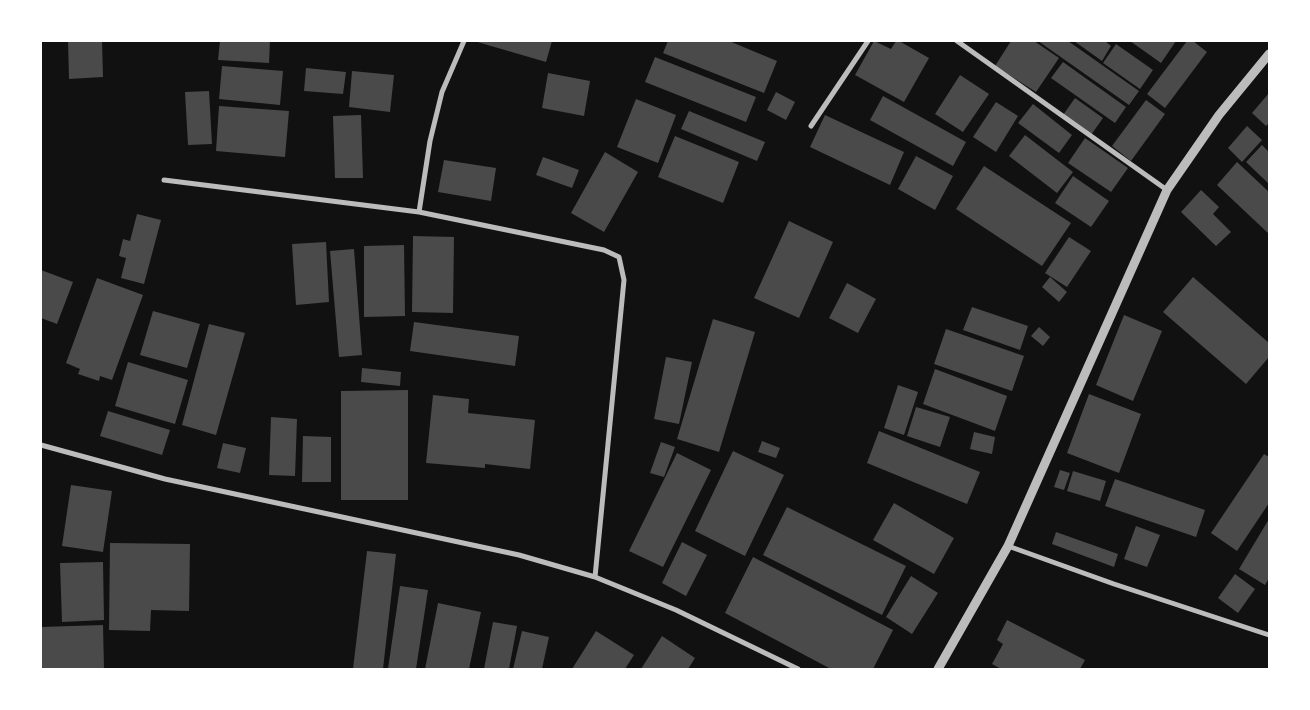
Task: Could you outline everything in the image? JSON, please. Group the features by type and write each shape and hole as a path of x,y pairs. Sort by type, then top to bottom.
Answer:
{"street":[{"path":"419,212 430,141 442,92 464,41"},
{"path":"811,126 868,41"},
{"path":"957,41 1167,190"},
{"path":"938,669 1008,546 1167,190 1219,115 1269,54"},
{"path":"164,180 419,212 604,250 619,257 624,280 595,578"},
{"path":"41,445 165,478 519,555 595,578 676,610 798,669"},
{"path":"1008,546 1114,584 1269,635"}],"building":[{"path":"68,41 102,41 103,77 69,79"},
{"path":"220,41 270,41 269,63 218,60"},
{"path":"474,41 552,41 546,62"},
{"path":"668,41 729,41 777,61 764,93 663,53"},
{"path":"874,41 891,49 896,41 899,41 929,58 904,102 855,75"},
{"path":"1011,41 1034,41 1059,58 1036,92 995,66"},
{"path":"1038,41 1068,41 1139,91 1129,105"},
{"path":"1074,41 1105,41 1111,46 1102,61"},
{"path":"1130,41 1176,41 1161,63"},
{"path":"1187,41 1193,41 1207,52 1165,108 1147,94"},
{"path":"1116,44 1153,70 1140,89 1103,63"},
{"path":"655,57 756,97 746,122 645,82"},
{"path":"1063,62 1126,107 1115,123 1051,78"},
{"path":"222,66 283,71 280,105 219,99"},
{"path":"306,68 346,72 343,94 304,91"},
{"path":"352,71 394,75 390,112 349,107"},
{"path":"548,73 590,81 584,116 542,108"},
{"path":"960,75 989,94 963,132 935,114"},
{"path":"209,91 212,144 188,145 185,92"},
{"path":"776,92 795,102 786,120 767,110"},
{"path":"1269,93 1269,123 1266,126 1252,113"},
{"path":"883,96 966,142 953,166 870,120"},
{"path":"1075,98 1103,118 1091,135 1063,115"},
{"path":"636,99 676,115 658,163 617,147"},
{"path":"1146,100 1165,114 1131,161 1112,146"},
{"path":"996,102 1018,116 996,152 973,137"},
{"path":"1033,104 1072,135 1059,153 1018,123"},
{"path":"219,106 289,111 285,157 216,151"},
{"path":"689,111 765,142 757,161 681,129"},
{"path":"361,115 363,178 335,178 333,116"},
{"path":"825,115 904,152 890,185 810,147"},
{"path":"1247,126 1262,140 1242,162 1228,148"},
{"path":"1025,135 1073,172 1057,193 1009,156"},
{"path":"675,136 739,162 723,203 658,177"},
{"path":"1085,138 1128,168 1111,192 1068,163"},
{"path":"1262,145 1269,152 1269,184 1246,162"},
{"path":"605,152 638,172 604,232 571,213"},
{"path":"916,156 953,176 935,210 898,189"},
{"path":"543,157 579,170 572,188 536,175"},
{"path":"444,160 496,168 491,201 438,192"},
{"path":"1237,162 1269,192 1269,234 1217,185"},
{"path":"984,166 1071,223 1042,266 956,209"},
{"path":"1073,176 1109,201 1091,227 1055,203"},
{"path":"1201,190 1219,207 1213,214 1231,232 1216,246 1181,212"},
{"path":"137,214 161,220 144,284 121,278 126,258 119,256 123,239 130,241"},
{"path":"789,221 833,242 799,318 754,298"},
{"path":"413,236 454,237 453,313 412,312"},
{"path":"1069,237 1091,251 1067,287 1045,273"},
{"path":"326,242 329,302 296,305 292,244"},
{"path":"404,245 405,316 364,317 364,246"},
{"path":"354,249 362,355 339,357 330,251"},
{"path":"41,270 73,282 57,324 41,318"},
{"path":"1050,277 1067,292 1059,302 1042,287"},
{"path":"1193,277 1269,343 1269,357 1246,384 1163,312"},
{"path":"97,278 143,295 112,380 100,376 99,381 78,374 80,369 66,363"},
{"path":"847,283 876,299 858,333 829,318"},
{"path":"972,307 1028,326 1020,350 963,330"},
{"path":"153,311 200,324 187,368 140,355"},
{"path":"1124,315 1162,331 1133,401 1096,385"},
{"path":"713,319 755,332 719,452 677,439"},
{"path":"414,322 519,336 515,366 410,351"},
{"path":"209,324 245,333 216,435 182,425"},
{"path":"1039,327 1050,337 1043,346 1031,336"},
{"path":"946,329 1024,356 1012,391 934,364"},
{"path":"666,357 692,362 679,424 654,419"},
{"path":"128,362 188,380 175,424 115,406"},
{"path":"362,368 401,372 400,386 361,382"},
{"path":"935,369 1007,396 995,431 923,404"},
{"path":"898,385 918,392 904,435 884,428"},
{"path":"408,390 408,500 341,500 341,391"},
{"path":"1089,394 1141,414 1119,473 1067,453"},
{"path":"433,395 469,399 468,413 535,420 530,469 485,464 485,468 426,463"},
{"path":"916,407 950,417 940,447 907,436"},
{"path":"108,411 170,430 162,455 100,436"},
{"path":"271,417 297,419 295,476 269,475"},
{"path":"879,431 980,472 967,504 867,463"},
{"path":"974,432 995,437 992,454 970,449"},
{"path":"303,436 331,437 331,482 302,482"},
{"path":"762,441 780,448 776,458 758,452"},
{"path":"661,442 675,447 664,477 650,473"},
{"path":"223,443 246,448 240,473 217,468"},
{"path":"733,451 784,475 745,556 695,531"},
{"path":"677,453 711,470 663,567 629,551"},
{"path":"1264,454 1269,457 1269,503 1237,551 1211,533"},
{"path":"1060,470 1070,473 1064,490 1054,487"},
{"path":"1073,471 1106,481 1100,501 1067,491"},
{"path":"1115,479 1205,510 1196,537 1105,506"},
{"path":"71,485 112,491 103,552 62,546"},
{"path":"894,503 954,538 934,574 873,540"},
{"path":"787,507 906,566 882,615 763,555"},
{"path":"1269,519 1269,578 1265,585 1239,569"},
{"path":"1136,526 1160,535 1147,567 1124,559"},
{"path":"1056,532 1118,554 1114,567 1052,544"},
{"path":"682,542 707,555 686,596 662,583"},
{"path":"110,543 190,544 189,611 151,610 150,631 109,630"},
{"path":"367,551 396,554 383,669 353,669"},
{"path":"753,557 893,630 873,669 831,669 725,613"},
{"path":"103,562 104,620 62,622 60,563"},
{"path":"1235,574 1255,589 1238,613 1218,598"},
{"path":"911,576 938,593 912,634 886,617"},
{"path":"400,586 428,590 416,669 388,669"},
{"path":"438,603 481,612 469,669 425,669"},
{"path":"1007,620 1085,660 1080,669 1001,669 992,664 1003,644 997,640"},
{"path":"493,622 517,626 509,669 484,669"},
{"path":"103,625 104,669 41,669 41,627"},
{"path":"522,631 549,637 542,669 513,669"},
{"path":"596,631 634,655 625,669 572,669"},
{"path":"662,636 695,658 688,669 641,669"}]}
